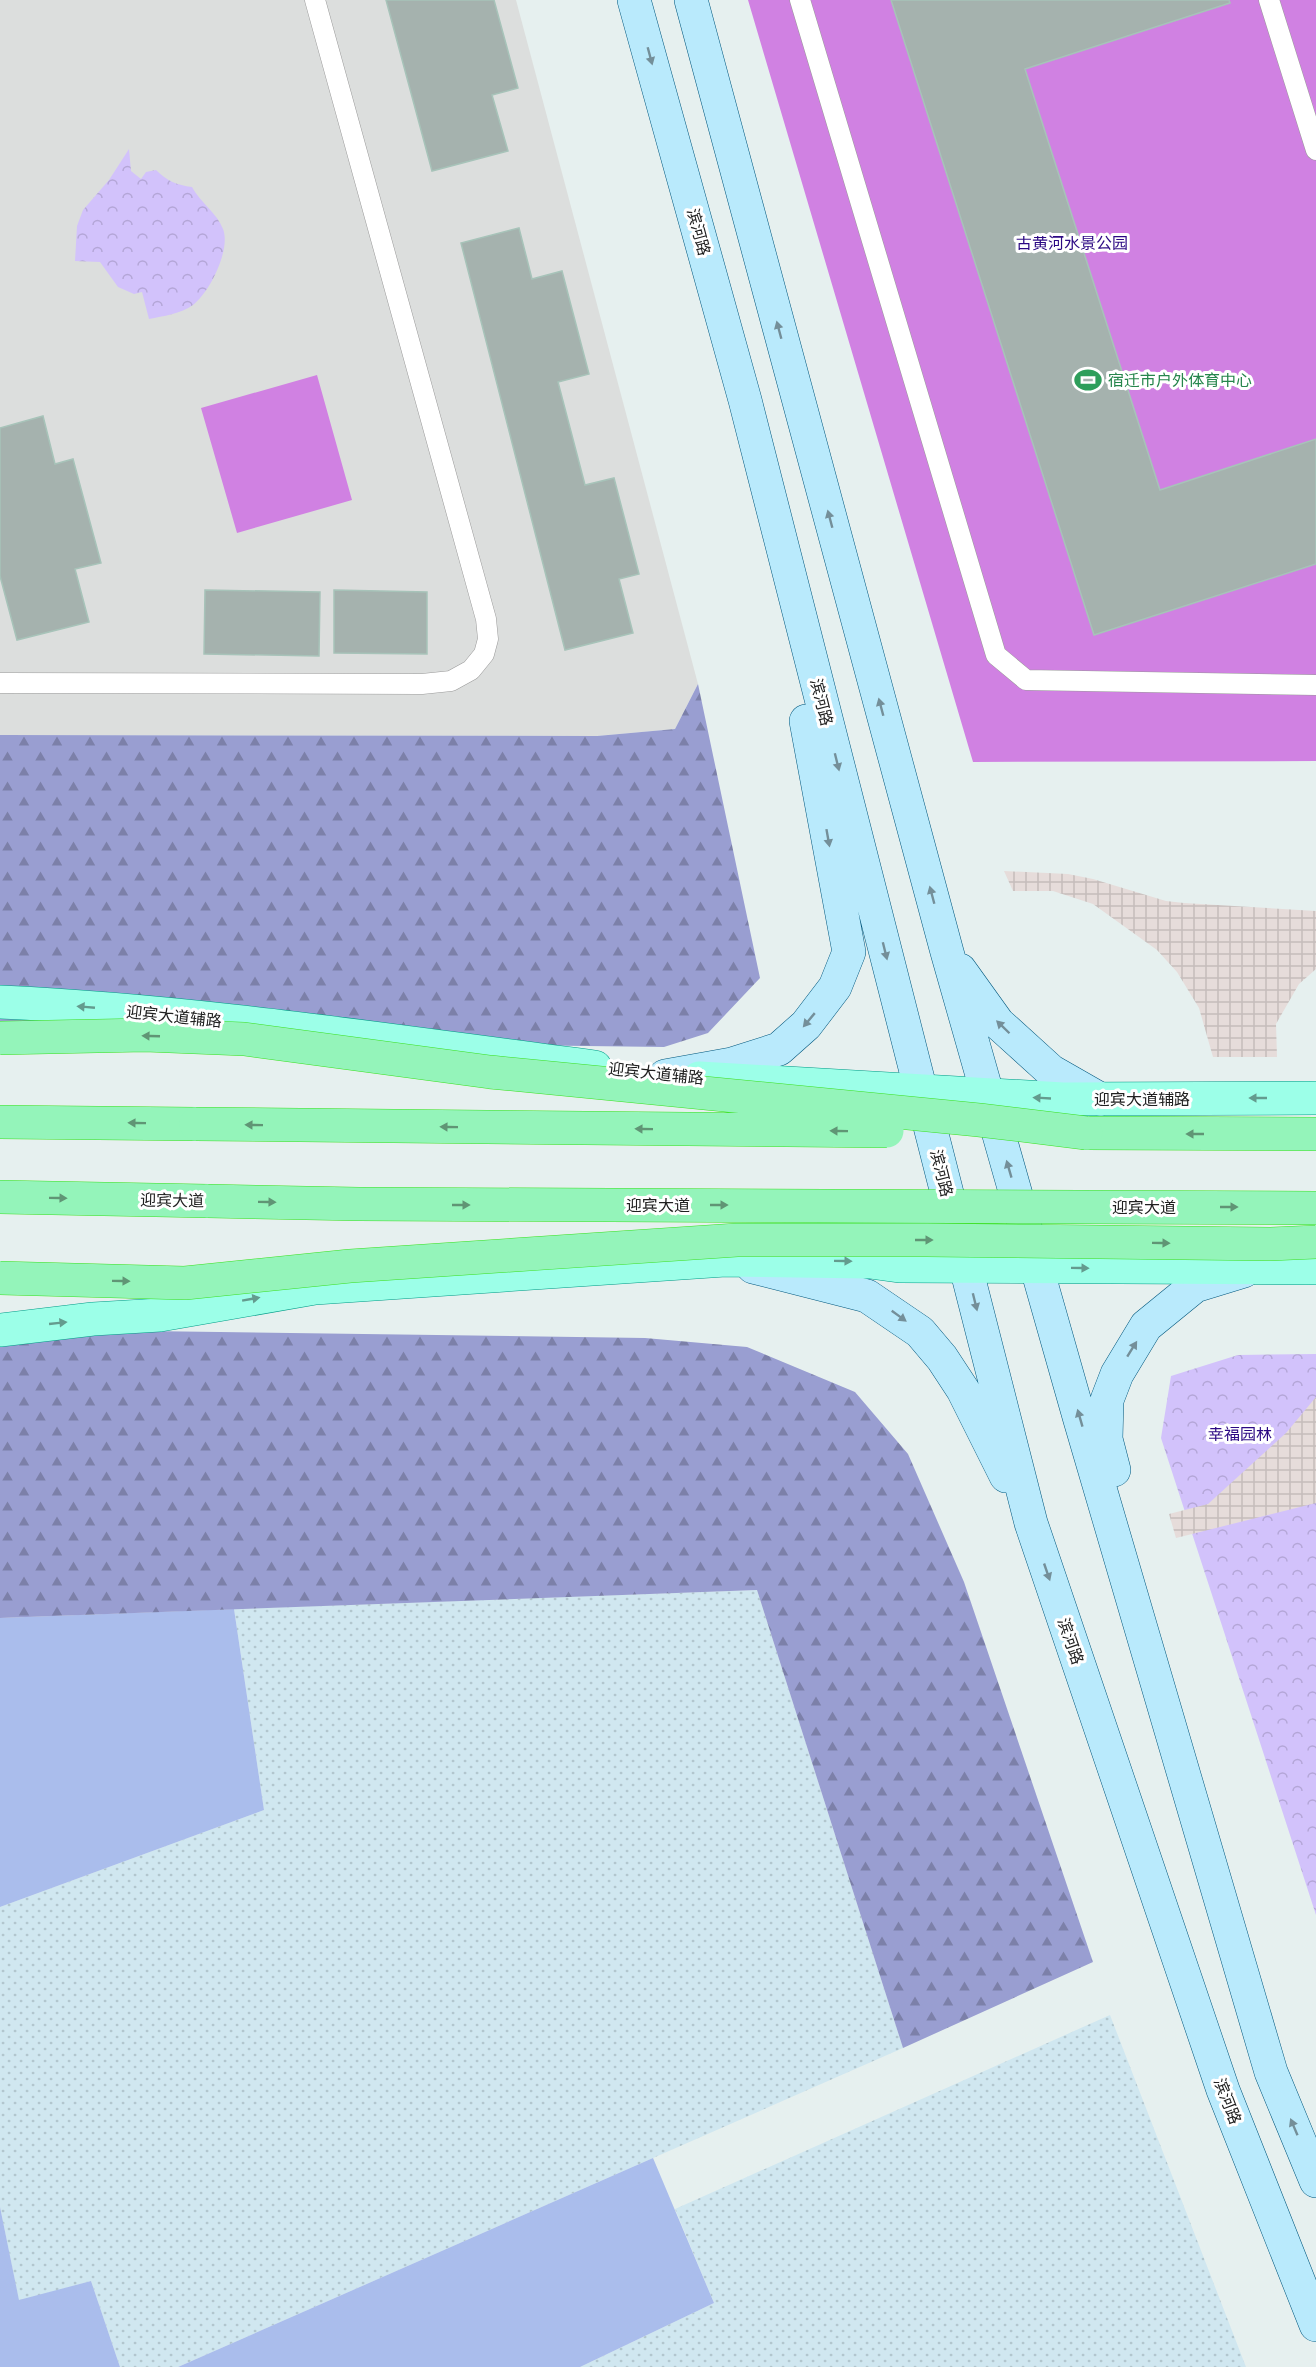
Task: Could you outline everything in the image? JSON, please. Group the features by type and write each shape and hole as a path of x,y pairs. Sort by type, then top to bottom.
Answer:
{"highway":[{"path":"0,1038 145,1035 244,1039 490,1072 979,1120 1086,1133"},
{"path":"0,1122 1316,1134"},
{"name":"迎宾大道","path":"0,1197 358,1204 1316,1208"},
{"path":"0,1278 185,1282 350,1266 737,1240 1270,1244 1316,1242"}],"main road":[{"name":"滨河路","path":"634,0 745,400 1031,1523 1223,2090 1316,2325"},
{"path":"694,1 947,952 1271,2072 1316,2181"},
{"path":"665,1076 732,1064 780,1049 806,1025 835,987 849,952 801,690 743,435 708,267"},
{"path":"947,952 998,1023 1052,1071 1100,1099"},
{"name":"迎宾大道辅路","path":"0,1002 78,1006 223,1021 665,1076 988,1095 1100,1099 1316,1098"},
{"path":"725,1260 867,1296 920,1332 942,1358 963,1390 1031,1523"},
{"path":"0,1330 93,1319 160,1315 315,1288 725,1260 870,1262 899,1266 1316,1268"},
{"path":"1252,1269 1195,1286 1146,1326 1117,1374 1107,1400 1106,1439 1128,1528 1212,1797 1275,2061 1279,2092"}],"lane":[{"path":"0,683 422,684 451,681 471,670 484,654 488,639 486,619 315,0"},
{"path":"800,0 996,655 1026,680 1316,685"},
{"path":"1269,0 1316,150"}],"shaded area":[{"path":"0,0 516,0 698,684 675,729 597,736 0,735"},
{"path":"1004,871 1068,874 1093,879 1166,901 1316,911 1316,969 1299,984 1276,1024 1277,1057 1213,1057 1199,1008 1177,972 1157,950 1093,904 1053,891 1013,891"},
{"path":"1316,1397 1316,1503 1176,1538 1169,1514 1208,1504 1286,1433"},
{"path":"757,1590 903,2048 178,2367 120,2367 91,2281 19,2301 0,2207 0,1907 264,1810 234,1609"},
{"path":"234,1609 264,1810 0,1907 0,1618"},
{"path":"1110,2015 1246,2367 580,2367 714,2303 675,2209"},
{"path":"653,2158 714,2303 580,2367 178,2367"},
{"path":"0,2207 19,2300 91,2281 120,2367 0,2367"}],"green space":[{"name":"宿迁市户外体育中心","path":"748,0 1316,0 1316,761 973,762"},
{"path":"129,149 131,171 141,179 146,172 156,170 172,182 192,187 220,223 225,237 222,258 217,270 199,299 183,311 149,319 142,292 134,294 118,287 100,262 75,261 77,226 83,210 109,180"},
{"path":"317,375 352,500 237,533 201,408"},
{"path":"698,684 760,978 708,1033 664,1047 0,1038 0,735 597,736 675,729"},
{"path":"0,1329 645,1338 747,1347 855,1392 908,1454 964,1582 1093,1962 903,2048 757,1590 0,1618"},
{"name":"幸福园林","path":"1316,1354 1316,1915 1161,1438 1171,1376 1238,1355"}],"building":[{"path":"386,0 494,0 518,88 492,95 508,151 432,171"},
{"path":"891,0 1229,0 1230,3 1025,69 1160,490 1316,439 1316,564 1094,635"},
{"path":"519,228 532,279 562,271 589,374 558,382 585,485 614,478 639,574 619,579 633,633 565,650 461,243"},
{"path":"43,416 55,464 73,459 101,563 75,569 89,622 17,640 0,576 0,428"},
{"path":"205,590 320,592 319,656 204,654"},
{"path":"334,590 427,592 427,654 334,653"}],"place":[{"name":"宿迁市户外体育中心","path":"1088,380"}],"park label":[{"name":"古黄河水景公园","path":"1072,243"}]}
